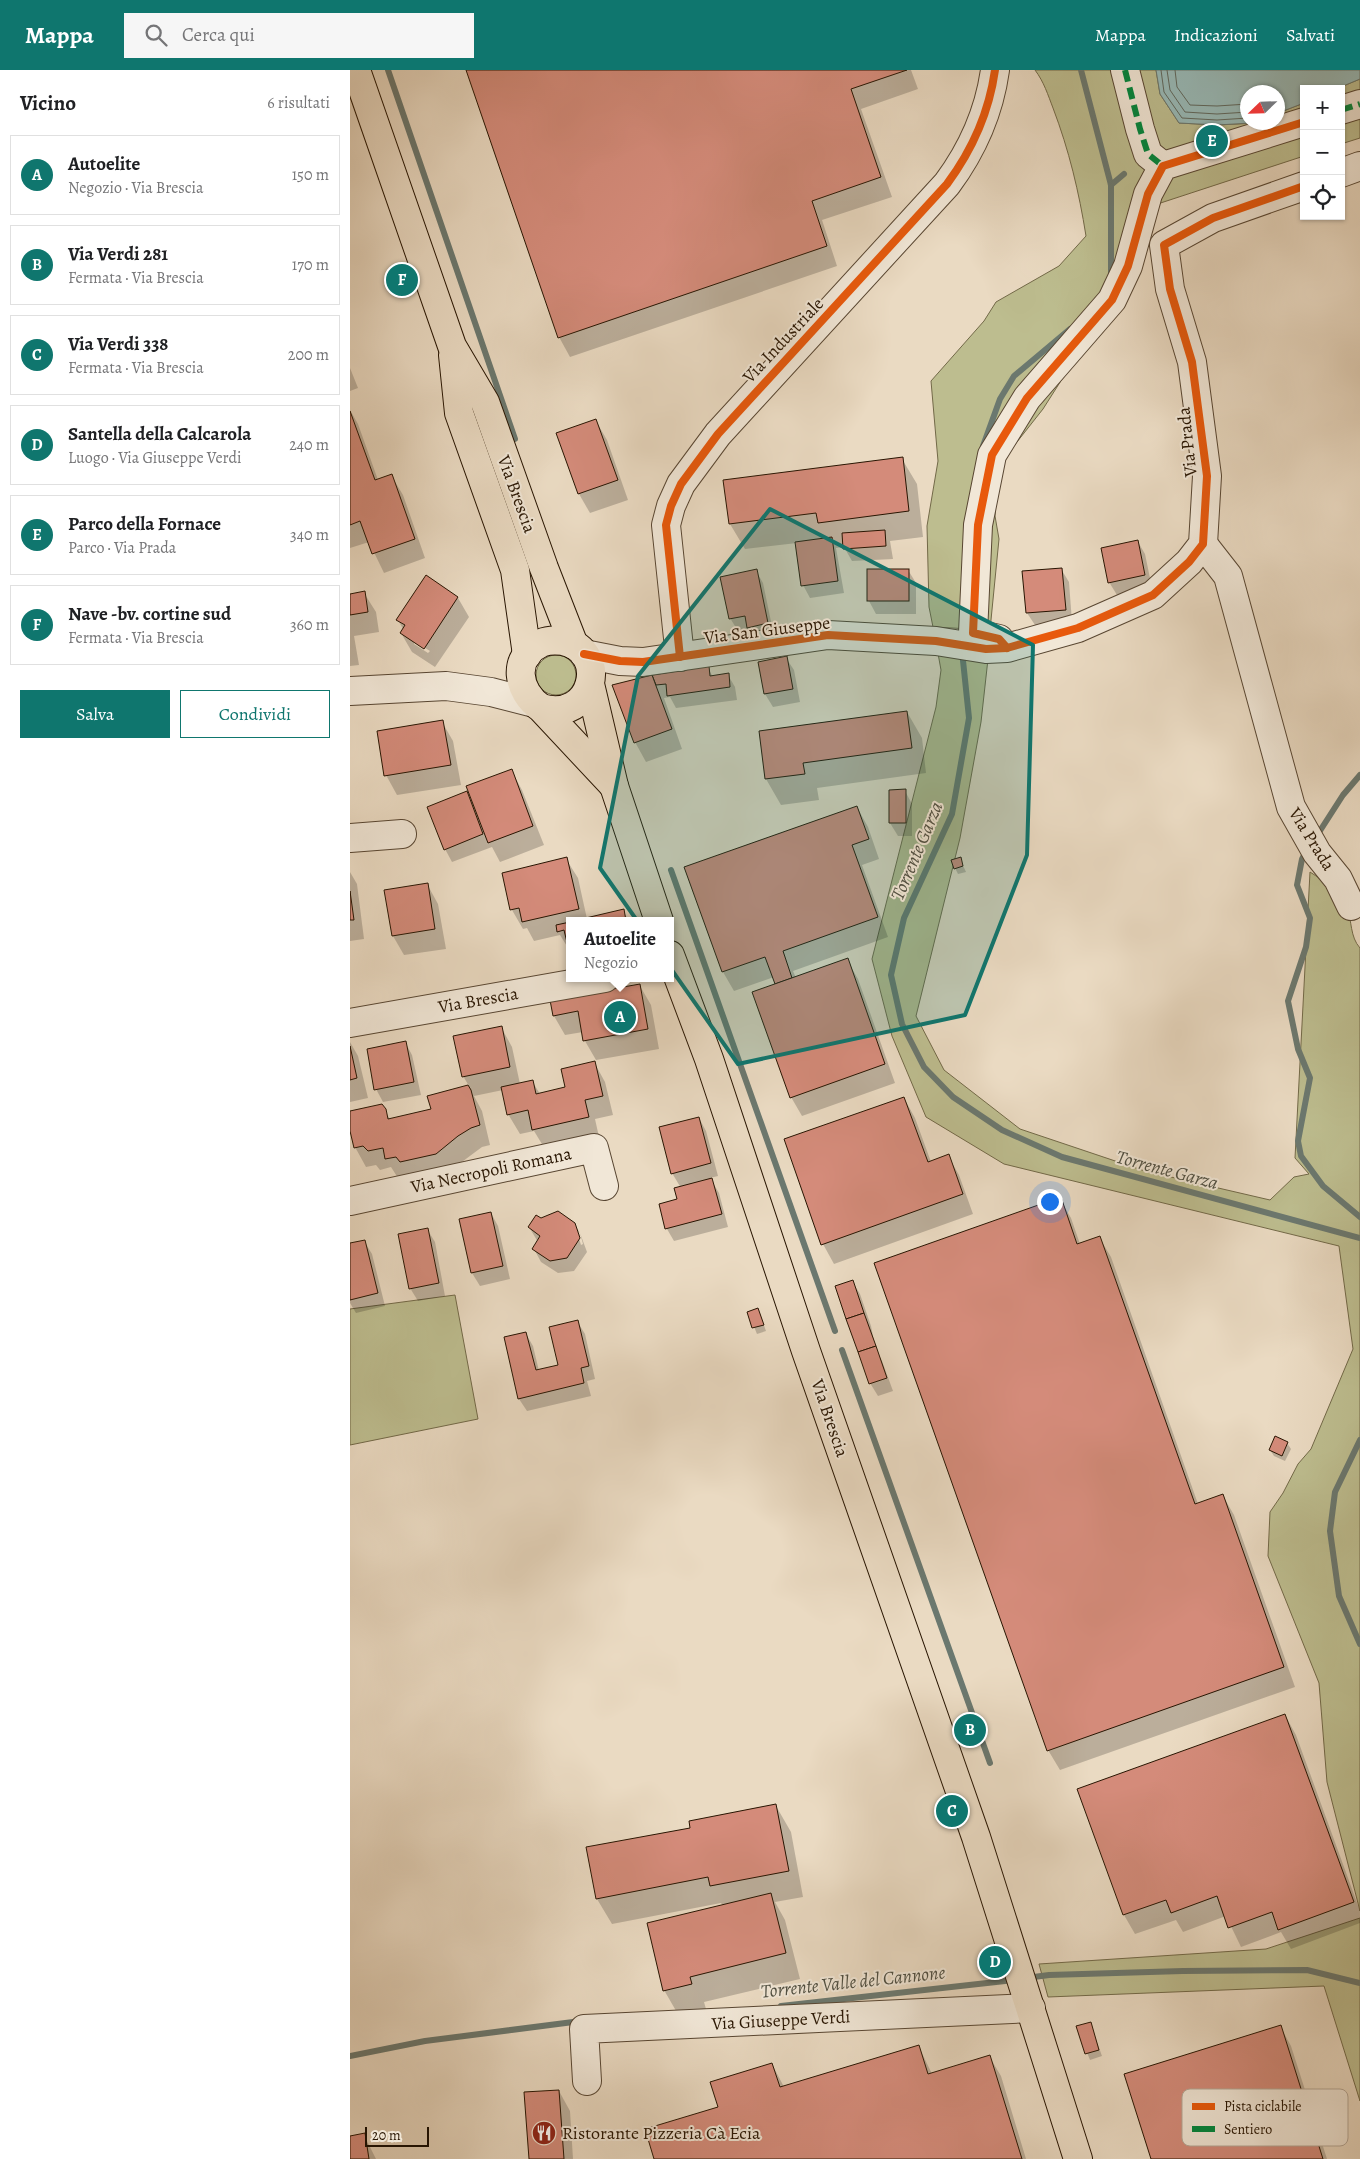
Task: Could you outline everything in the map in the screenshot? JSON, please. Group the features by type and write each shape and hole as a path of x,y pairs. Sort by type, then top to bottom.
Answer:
{"main road":[{"name":"Via Brescia","path":"356,70 452,346 485,402 544,568 585,665 614,786 658,917"},
{"name":"Via Brescia","path":"452,346 459,413 515,570 526,657 520,672 523,689 614,786"},
{"path":"526,657 540,644 558,640 585,665 582,700 567,709 550,711 537,706"},
{"name":"Via Brescia","path":"674,971 712,1068 806,1351 987,1870 1025,1988"},
{"path":"1025,1988 1078,2159"}],"street":[{"name":"Via Industriale","path":"680,657 666,525 680,484 718,434 946,184 959,167 980,130 987,110 995,70"},
{"path":"1125,70 1148,154 1163,166"},
{"path":"1345,109 1360,104"},
{"path":"996,648 999,639 973,633 978,525 992,455 1027,398 1112,300 1128,266 1148,194 1163,166 1300,123"},
{"path":"1345,172 1360,166"},
{"name":"Via Prada","path":"1300,187 1213,218 1164,244 1170,289 1192,362 1207,476 1202,544 1228,576 1291,807 1317,853 1338,879 1351,906"},
{"path":"996,648 1078,628 1154,595 1190,562 1202,544"},
{"name":"Via San Giuseppe","path":"585,665 620,661 643,662 828,635 996,648"},
{"path":"490,692 526,657"},
{"path":"350,691 446,686 490,692 537,706"},
{"path":"350,838 402,834"},
{"name":"Via Brescia","path":"350,1023 583,982"},
{"name":"Via Necropoli Romana","path":"350,1201 594,1148 604,1186"},
{"name":"Via Giuseppe Verdi","path":"587,2081 584,2029 1025,1988"}],"highlighted area":[{"path":"770,509 1033,645 1027,855 965,1015 738,1064 600,868 638,676"}],"green space":[{"path":"1035,70 1156,70 1160,94 1179,123 1240,124 1240,130 1285,130 1285,110 1300,105 1300,157 1130,213 1126,288 1085,343 1043,409 998,466 995,516 999,539 990,630 933,627 929,607 927,526 938,461 931,381 984,321 996,302 1059,266 1086,236 1069,155 1041,79"},
{"path":"1360,79 1360,138 1345,143 1345,130 1345,85"},
{"path":"937,648 988,659 981,722 960,838 916,1016 944,1070 1020,1129 1145,1171 1270,1200 1294,1177 1309,1174 1295,1158 1310,872 1336,892 1349,912 1353,934 1360,948 1360,1911 1327,1782 1319,1683 1268,1556 1270,1512 1283,1493 1298,1464 1311,1449 1353,1349 1339,1246 1004,1164 926,1117 892,1036 872,959 936,707 941,670"},
{"path":"560,655 567,658 573,664 576,675 575,683 567,692 560,695 552,695 545,692 537,683 536,671 539,664 548,656"},
{"path":"455,1295 478,1419 350,1445 350,1309"},
{"path":"1360,1918 1360,2101 1324,1986 1048,1997 1039,1964 1266,1949"}],"water":[{"path":"1156,70 1360,70 1360,79 1345,85 1300,85 1300,105 1285,110 1285,85 1240,85 1240,124 1217,125 1179,123 1160,94"}],"building":[{"path":"466,70 907,70 851,89 881,177 812,201 827,246 558,338"},
{"path":"350,411 375,480 392,474 415,539 372,554 360,521 350,525"},
{"path":"596,419 618,480 578,494 556,433"},
{"path":"903,457 909,511 818,523 816,513 729,524 723,480"},
{"path":"885,530 886,546 843,549 842,533"},
{"path":"832,537 838,581 801,586 795,542"},
{"path":"1138,540 1145,575 1108,583 1101,548"},
{"path":"1062,568 1066,610 1026,613 1022,571"},
{"path":"757,569 768,623 747,628 745,616 729,619 720,577"},
{"path":"867,569 909,569 909,601 867,601"},
{"path":"426,575 458,597 424,649 400,633 405,625 396,620"},
{"path":"365,591 368,612 350,615 350,594"},
{"path":"787,656 793,689 764,694 758,662"},
{"path":"709,666 710,676 729,673 730,687 667,696 666,684 656,685 652,675"},
{"path":"652,675 672,729 634,743 612,685"},
{"path":"907,711 912,748 803,763 805,774 765,779 759,731"},
{"path":"443,720 451,765 384,776 377,731"},
{"path":"512,769 533,826 488,843 466,786"},
{"path":"906,789 906,823 889,823 889,790"},
{"path":"467,791 483,834 444,850 427,807"},
{"path":"857,806 869,839 852,845 878,917 783,951 792,978 775,984 765,957 722,972 684,867"},
{"path":"567,857 579,909 522,922 519,908 510,910 502,873"},
{"path":"961,857 963,866 954,869 951,860"},
{"path":"428,883 435,929 392,936 384,890"},
{"path":"350,891 354,920 350,920"},
{"path":"624,909 625,917 590,917"},
{"path":"566,923 566,938 564,930 557,932 556,925"},
{"path":"848,958 885,1064 790,1098 752,992"},
{"path":"640,984 648,1029 583,1041 578,1011 553,1016 550,1000"},
{"path":"502,1026 510,1067 462,1077 453,1036"},
{"path":"406,1041 414,1082 374,1090 367,1049"},
{"path":"350,1046 357,1078 350,1080"},
{"path":"595,1061 603,1096 585,1100 589,1117 532,1130 528,1110 507,1115 501,1087 533,1080 536,1094 565,1087 561,1069"},
{"path":"468,1085 480,1125 458,1136 436,1154 400,1162 396,1157 385,1159 383,1148 368,1151 363,1146 354,1148 350,1131 350,1111 382,1104 386,1109 388,1119 431,1109 427,1096"},
{"path":"904,1097 928,1162 949,1154 963,1194 821,1245 784,1139"},
{"path":"699,1117 711,1163 671,1174 659,1127"},
{"path":"712,1178 722,1214 665,1229 659,1204 677,1199 674,1188"},
{"path":"1061,1197 1077,1244 1100,1236 1195,1504 1223,1494 1284,1667 1047,1751 874,1263"},
{"path":"558,1211 575,1223 580,1238 567,1258 550,1261 532,1249 540,1236 528,1227 536,1215 541,1218"},
{"path":"491,1212 503,1266 471,1273 459,1219"},
{"path":"428,1228 439,1283 409,1289 398,1234"},
{"path":"365,1240 378,1293 350,1300 350,1243"},
{"path":"853,1280 864,1313 846,1319 835,1286"},
{"path":"758,1308 764,1325 752,1328 747,1312"},
{"path":"864,1313 876,1346 858,1352 846,1319"},
{"path":"578,1320 589,1366 581,1368 584,1383 518,1399 504,1337 526,1332 536,1370 558,1365 549,1327"},
{"path":"876,1346 887,1378 869,1384 858,1352"},
{"path":"1275,1436 1288,1442 1282,1456 1269,1450"},
{"path":"1285,1714 1354,1902 1278,1930 1272,1912 1228,1928 1217,1896 1171,1913 1166,1900 1123,1915 1077,1789"},
{"path":"776,1804 789,1871 710,1886 708,1877 596,1899 586,1847 690,1828 689,1821"},
{"path":"771,1893 786,1953 690,1977 692,1984 663,1991 647,1923"},
{"path":"996,1956 1000,1968 998,1973 987,1972"},
{"path":"1091,2022 1099,2050 1085,2054 1076,2026"},
{"path":"1281,2025 1301,2089 1182,2089 1182,2146 1319,2146 1323,2159 1151,2159 1124,2074"},
{"path":"919,2045 928,2074 990,2055 1022,2159 654,2159 645,2129 718,2107 710,2082 772,2063 780,2087"},
{"path":"559,2090 564,2159 529,2159 524,2092"},
{"path":"365,2133 369,2159 350,2159 350,2136"}],"waterway":[{"path":"388,70 515,439"},
{"name":"Torrente Garza","path":"1081,70 1111,185 1111,278"},
{"path":"1111,185 1124,174"},
{"name":"Torrente Garza","path":"983,446 1000,399 1014,376 1070,329"},
{"name":"Torrente Garza","path":"962,651 969,718 952,814 904,918 891,975 902,1024 924,1067 953,1097 1002,1130 1062,1157 1360,1238"},
{"path":"1316,837 1343,795 1360,775"},
{"path":"1307,849 1302,859 1297,885 1310,918 1306,947 1288,1001 1298,1049 1310,1078 1298,1141 1301,1156 1323,1186 1360,1217"},
{"path":"671,870 835,1331"},
{"path":"842,1350 990,1763"},
{"name":"Torrente Garza","path":"1360,1440 1335,1492 1330,1531 1339,1596 1360,1644"},
{"name":"Torrente Valle del Cannone","path":"1026,1978 1049,1975 1183,1971 1307,1970 1360,1983"},
{"name":"Torrente Valle del Cannone","path":"781,2006 1014,1980"},
{"name":"Torrente Valle del Cannone","path":"350,2056 425,2041 581,2021"}],"marked path":[{"path":"1125,70 1148,154 1163,166"},
{"path":"1345,109 1360,104"}],"cycle path":[{"path":"680,657 666,525 671,506 681,484 718,434 947,184 965,157 984,116 995,70"},
{"path":"1007,648 999,639 973,633 978,525 992,455 1027,398 1112,300 1128,266 1148,194 1163,166 1300,123"},
{"path":"584,654 620,661 643,662 828,635 936,641 986,649 1007,648 1078,628 1153,595 1189,562 1203,544 1207,476 1192,362 1170,289 1164,245 1213,218 1300,187"}],"place":[{"name":"Parco della Fornace","path":"1212,141"},
{"name":"Nave -bv. cortine sud","path":"402,280"},
{"name":"Autoelite","path":"620,1017"},
{"name":"Via Verdi 281","path":"970,1730"},
{"name":"Via Verdi 338","path":"952,1811"},
{"name":"Santella della Calcarola","path":"995,1962"},
{"name":"Ristorante Pizzeria Cà Ecia","path":"544,2133"}]}
